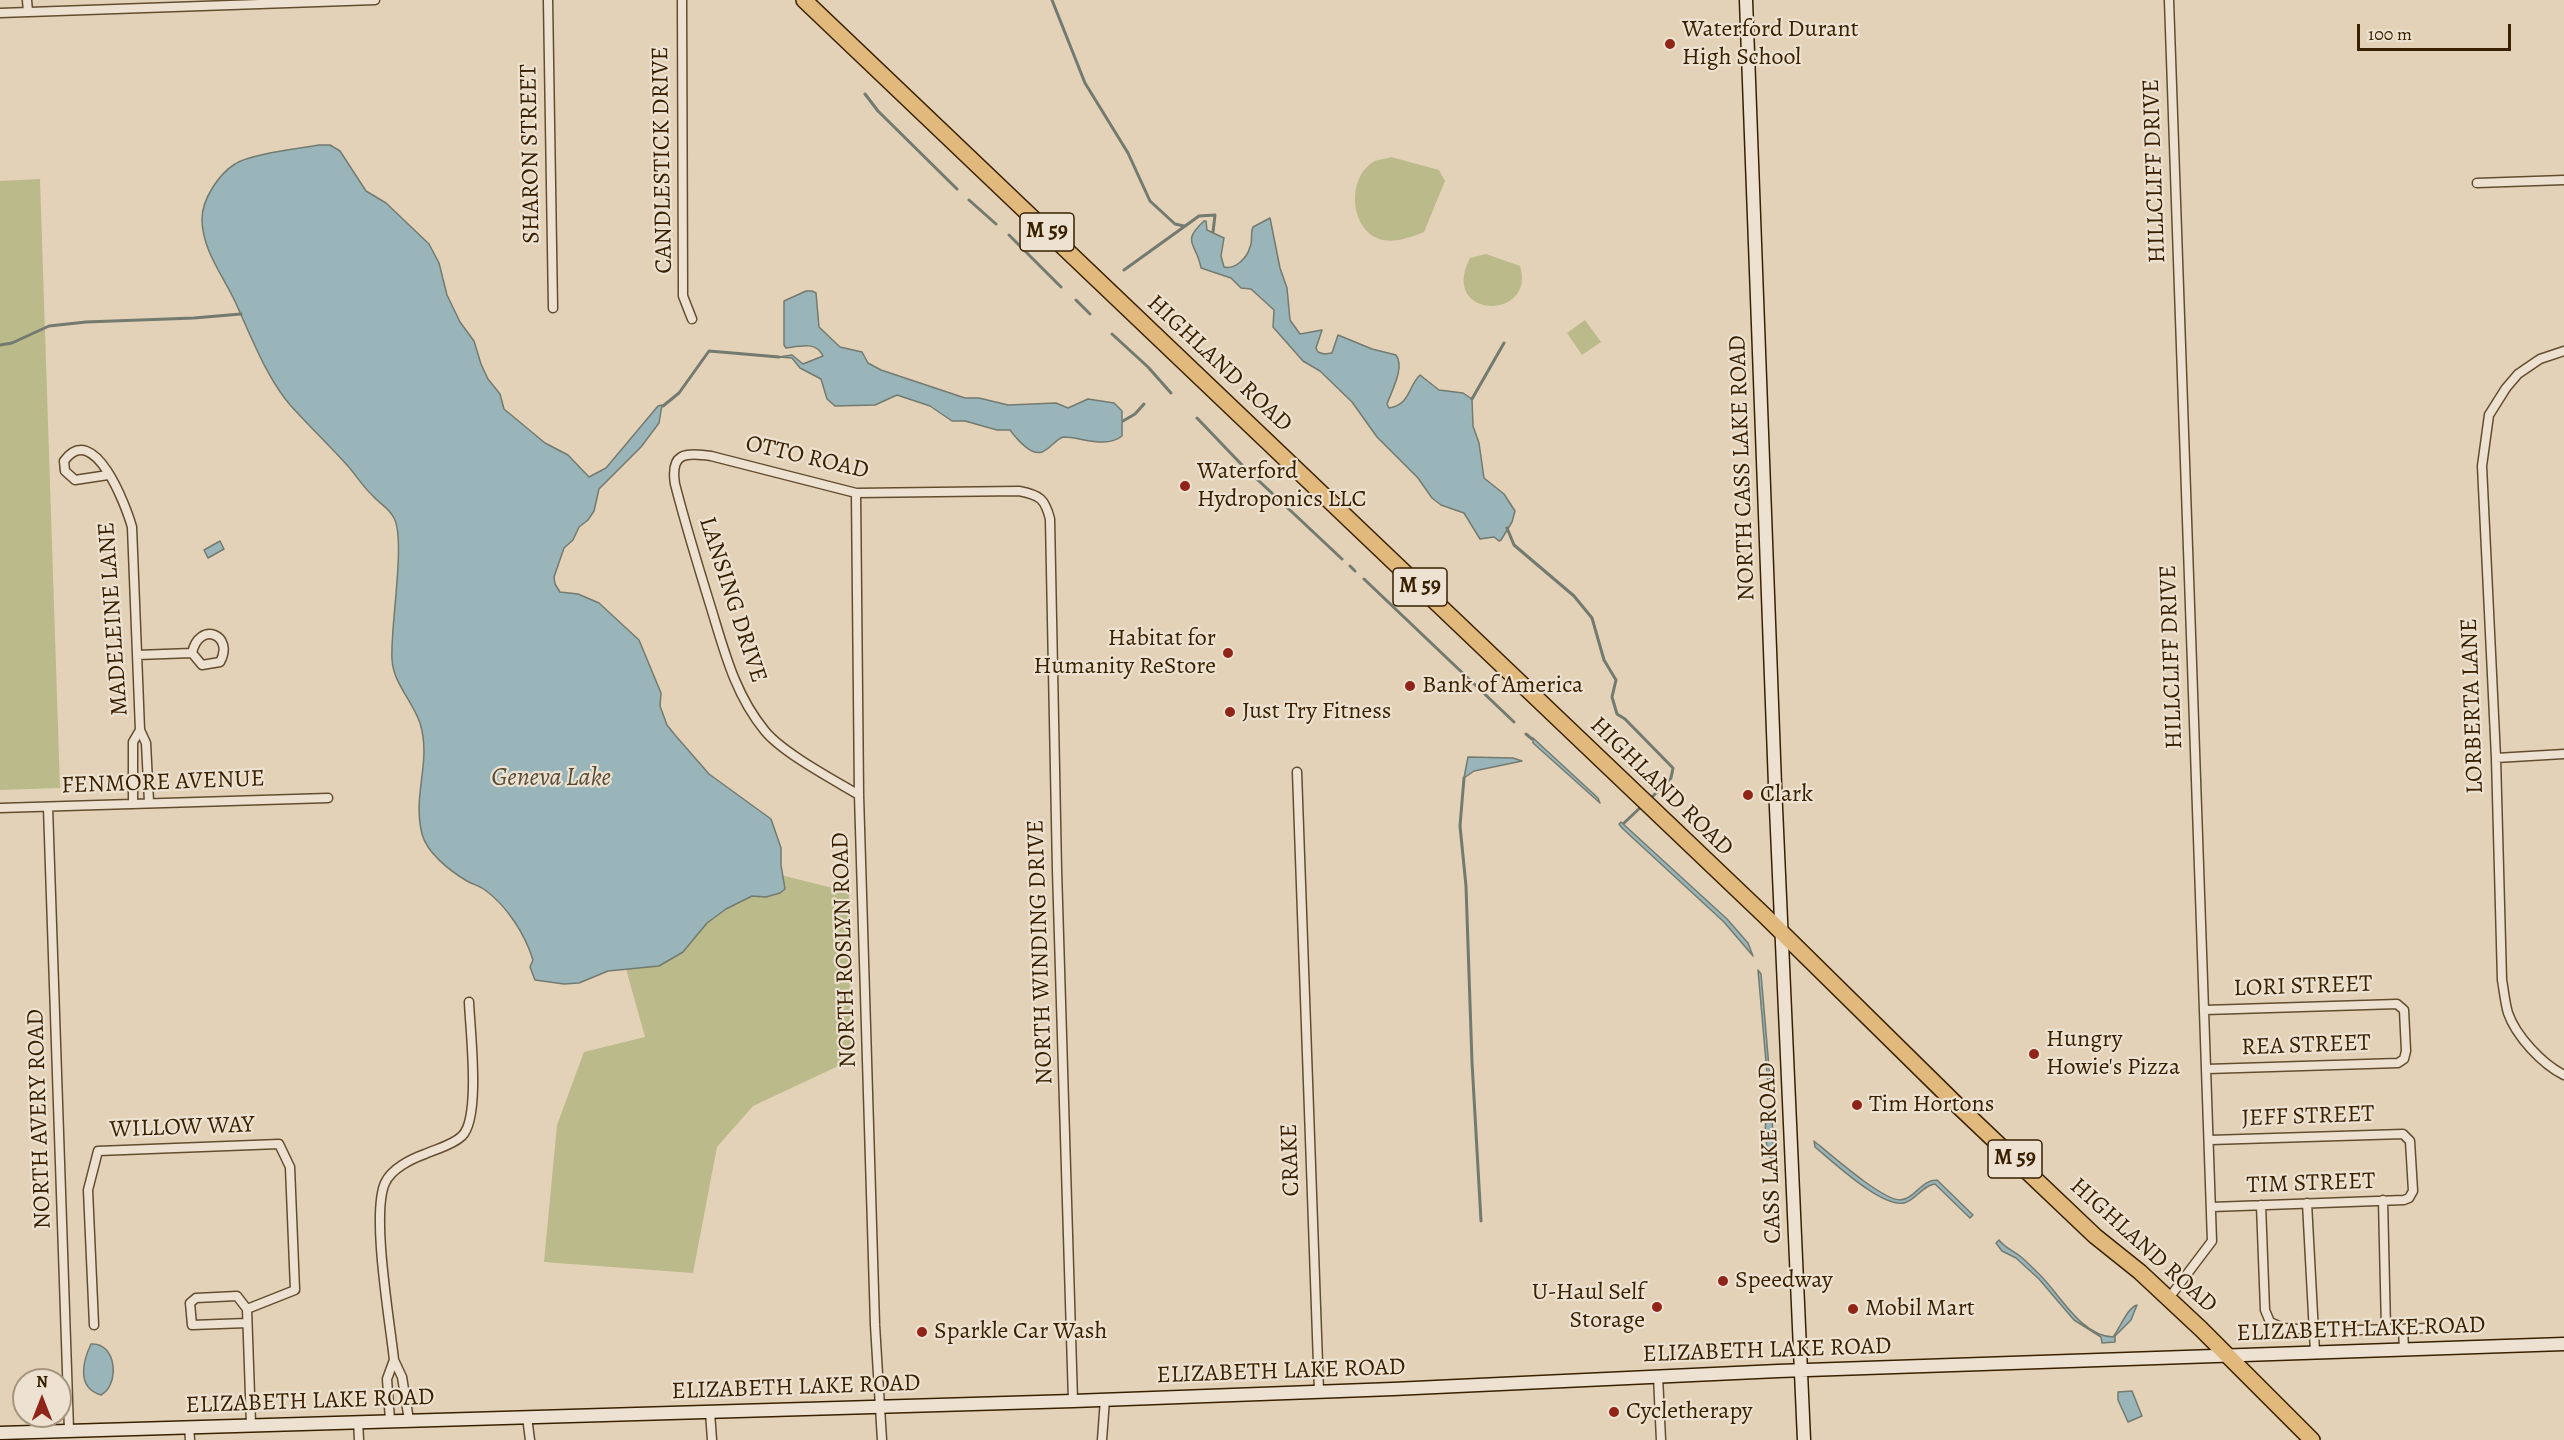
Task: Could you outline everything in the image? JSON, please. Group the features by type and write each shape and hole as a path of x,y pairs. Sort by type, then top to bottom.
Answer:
{"highway":[{"name":"HIGHLAND ROAD","path":"804,0 2095,1236 2169,1298 2229,1355"},
{"name":"M 59","path":"2229,1355 2312,1440"}],"main road":[{"name":"NORTH CASS LAKE ROAD","path":"1746,0 1782,934"},
{"name":"CASS LAKE ROAD","path":"1782,934 1804,1440"},
{"name":"ELIZABETH LAKE ROAD","path":"0,1433 20,1436 69,1430 358,1420 527,1418 1074,1401 1802,1370 2564,1344"}],"street":[{"path":"27,0 28,12"},
{"path":"0,13 375,0"},
{"name":"SHARON STREET","path":"548,0 552,308"},
{"name":"CANDLESTICK DRIVE","path":"682,0 684,296 692,319"},
{"name":"HILLCLIFF DRIVE","path":"2169,0 2212,1207 2212,1241 2169,1298"},
{"path":"2477,183 2564,180"},
{"name":"LORBERTA LANE","path":"2564,351 2540,359 2518,374 2506,388 2489,415 2482,465 2496,758 2502,980 2508,1013 2520,1034 2535,1052 2564,1075"},
{"name":"MADELEINE LANE","path":"108,475 75,480 65,471 64,461 70,453 78,450 87,452 104,465 126,506 132,527 140,730 146,744 148,802"},
{"name":"OTTO ROAD","path":"673,470 678,459 694,453 856,493 1019,491 1034,494 1046,504"},
{"name":"LANSING DRIVE","path":"673,470 692,546 732,675 741,695 766,733 802,760 860,795"},
{"name":"NORTH ROSLYN ROAD","path":"856,493 860,795 875,1326 882,1440"},
{"name":"NORTH WINDING DRIVE","path":"1046,504 1050,519 1074,1401"},
{"path":"137,655 192,652"},
{"name":"MADELEINE LANE","path":"133,803 133,742 140,730"},
{"path":"2496,758 2564,754"},
{"path":"133,761 147,761"},
{"name":"CRAKE","path":"1297,772 1319,1392"},
{"name":"FENMORE AVENUE","path":"0,808 328,798"},
{"name":"NORTH AVERY ROAD","path":"48,807 69,1430"},
{"path":"409,1419 402,1377 394,1360 381,1241 381,1197 386,1181 408,1161 462,1136 471,1119 473,1099 469,1002"},
{"name":"LORI STREET","path":"2205,1010 2395,1004 2401,1006 2404,1012 2406,1051 2404,1059"},
{"name":"REA STREET","path":"2207,1069 2398,1063 2404,1059"},
{"name":"JEFF STREET","path":"2210,1140 2402,1133 2408,1136 2410,1141 2413,1191 2411,1197"},
{"name":"WILLOW WAY","path":"94,1325 88,1190 98,1151 279,1144 290,1167 295,1290 247,1309"},
{"name":"TIM STREET","path":"2212,1207 2411,1197"},
{"path":"2383,1200 2386,1329"},
{"path":"2307,1203 2315,1352"},
{"path":"2261,1205 2266,1315 2272,1324 2279,1327 2314,1330 2430,1328"},
{"path":"247,1323 192,1325 190,1303 196,1298 237,1296 247,1309 251,1424"},
{"path":"2403,1329 2404,1349"},
{"path":"390,1420 387,1379 394,1360"},
{"path":"1658,1376 1661,1440"},
{"path":"1102,1440 1105,1399"},
{"path":"710,1412 712,1440"},
{"path":"527,1418 530,1440"},
{"path":"358,1420 359,1440"},
{"path":"189,1426 190,1440"}],"shaded area":[{"path":"1391,157 1439,170 1445,181 1424,232 1390,241 1379,239 1369,233 1357,214 1355,202 1359,179 1365,169 1375,161"},
{"path":"40,179 60,788 0,790 0,181"},
{"path":"1486,254 1520,266 1521,284 1515,297 1503,304 1489,306 1476,302 1467,293 1464,278 1470,258"},
{"path":"1585,320 1601,342 1582,355 1567,333"},
{"path":"728,862 849,892 851,1060 753,1106 717,1147 693,1273 544,1262 557,1125 584,1052 645,1037 621,951"}],"water":[{"name":"Geneva Lake","path":"330,145 340,151 366,191 386,203 429,244 439,263 447,295 460,322 474,341 481,364 488,379 500,394 504,409 545,443 568,455 589,477 606,468 658,406 662,405 659,423 641,447 599,489 594,511 579,527 573,540 564,548 554,577 555,584 560,592 578,594 599,603 639,640 661,693 660,706 667,725 709,774 771,819 781,848 785,889 766,897 752,896 726,909 707,923 683,952 659,966 608,971 579,983 564,984 535,980 530,967 533,960 530,950 508,912 481,887 467,881 447,867 434,855 422,834 419,805 424,751 423,737 417,715 399,684 392,659 398,564 397,529 394,518 291,406 275,384 210,254 203,231 203,211 208,195 229,168 252,157"},
{"path":"1270,218 1280,268 1287,288 1290,320 1300,334 1322,330 1316,348 1318,352 1332,353 1338,335 1372,349 1396,355 1399,366 1387,404 1389,408 1405,399 1420,375 1439,390 1463,393 1472,399 1473,426 1479,443 1484,478 1504,494 1515,511 1512,522 1501,540 1494,537 1480,539 1464,513 1441,505 1432,498 1418,478 1377,437 1352,402 1320,371 1303,361 1273,327 1274,310 1251,289 1241,288 1231,278 1201,268 1191,239 1204,221 1206,221 1207,230 1224,238 1221,256 1224,267 1232,267 1246,255 1251,245 1253,227"},
{"path":"806,291 816,293 819,327 840,347 862,352 868,363 881,370 965,398 979,398 1008,405 1056,403 1068,408 1088,399 1114,403 1122,411 1122,436 1109,442 1063,437 1045,451 1037,453 1024,445 1010,430 997,430 965,421 952,421 930,406 897,395 875,405 835,406 827,399 821,379 800,368 792,358 779,357 792,355 803,364 823,356 812,346 786,348 784,345 784,301"},
{"path":"220,541 224,549 208,558 204,550"},
{"path":"1533,738 1598,798 1600,803 1533,743"},
{"path":"1468,757 1513,758 1522,761 1474,771 1464,778"},
{"path":"1621,822 1727,919 1748,943 1753,956 1724,922 1622,828 1619,824"},
{"path":"1758,970 1761,974 1770,1079 1768,1085"},
{"path":"1767,1110 1772,1115 1774,1160 1768,1156 1765,1131"},
{"path":"1814,1141 1881,1193 1900,1200 1905,1199 1927,1183 1937,1180 1973,1215 1970,1218 1935,1184 1904,1203 1895,1203 1883,1198 1845,1172 1815,1147"},
{"path":"1999,1240 2045,1280 2080,1321 2101,1335 2113,1337 2127,1314 2137,1305 2131,1320 2115,1336 2115,1342 2102,1343 2101,1337 2074,1320 2039,1279 2016,1258 2002,1251 1996,1243"},
{"path":"91,1344 100,1345 106,1350 113,1365 111,1383 101,1395 93,1392 85,1381 85,1359"},
{"path":"2132,1391 2142,1416 2128,1422 2118,1400 2118,1392"}],"waterway":[{"path":"1052,0 1085,83 1128,153 1150,201 1175,224 1184,226"},
{"path":"865,94 878,111 957,189"},
{"path":"969,200 996,224"},
{"path":"1124,270 1199,216 1215,215 1213,232"},
{"path":"1009,235 1061,287"},
{"path":"1076,300 1090,314"},
{"path":"0,345 12,343 49,326 241,314"},
{"path":"1112,334 1148,367 1171,393"},
{"path":"1472,399 1504,343"},
{"path":"663,406 679,393 709,351 779,357"},
{"path":"1123,421 1135,414 1144,404"},
{"path":"1197,418 1242,465 1342,559"},
{"path":"1507,528 1514,545 1574,596 1592,618 1604,660 1616,680 1612,697 1617,714 1625,719 1673,768 1671,778 1650,799"},
{"path":"1350,566 1355,571"},
{"path":"1364,579 1514,722"},
{"path":"1526,734 1532,739"},
{"path":"1464,778 1460,826 1466,886 1472,1062 1481,1221"},
{"path":"1624,823 1643,805"}],"place":[{"name":"Waterford Durant High School","path":"1670,44"},
{"name":"Waterford Hydroponics LLC","path":"1185,486"},
{"name":"Habitat for Humanity ReStore","path":"1228,653"},
{"name":"Bank of America","path":"1410,686"},
{"name":"Just Try Fitness","path":"1230,712"},
{"name":"Clark","path":"1748,795"},
{"name":"Hungry Howie's Pizza","path":"2034,1054"},
{"name":"Tim Hortons","path":"1857,1105"},
{"name":"Speedway","path":"1723,1281"},
{"name":"U-Haul Self Storage","path":"1657,1307"},
{"name":"Mobil Mart","path":"1853,1309"},
{"name":"Sparkle Car Wash","path":"922,1332"},
{"name":"Cycletherapy","path":"1614,1412"}]}
